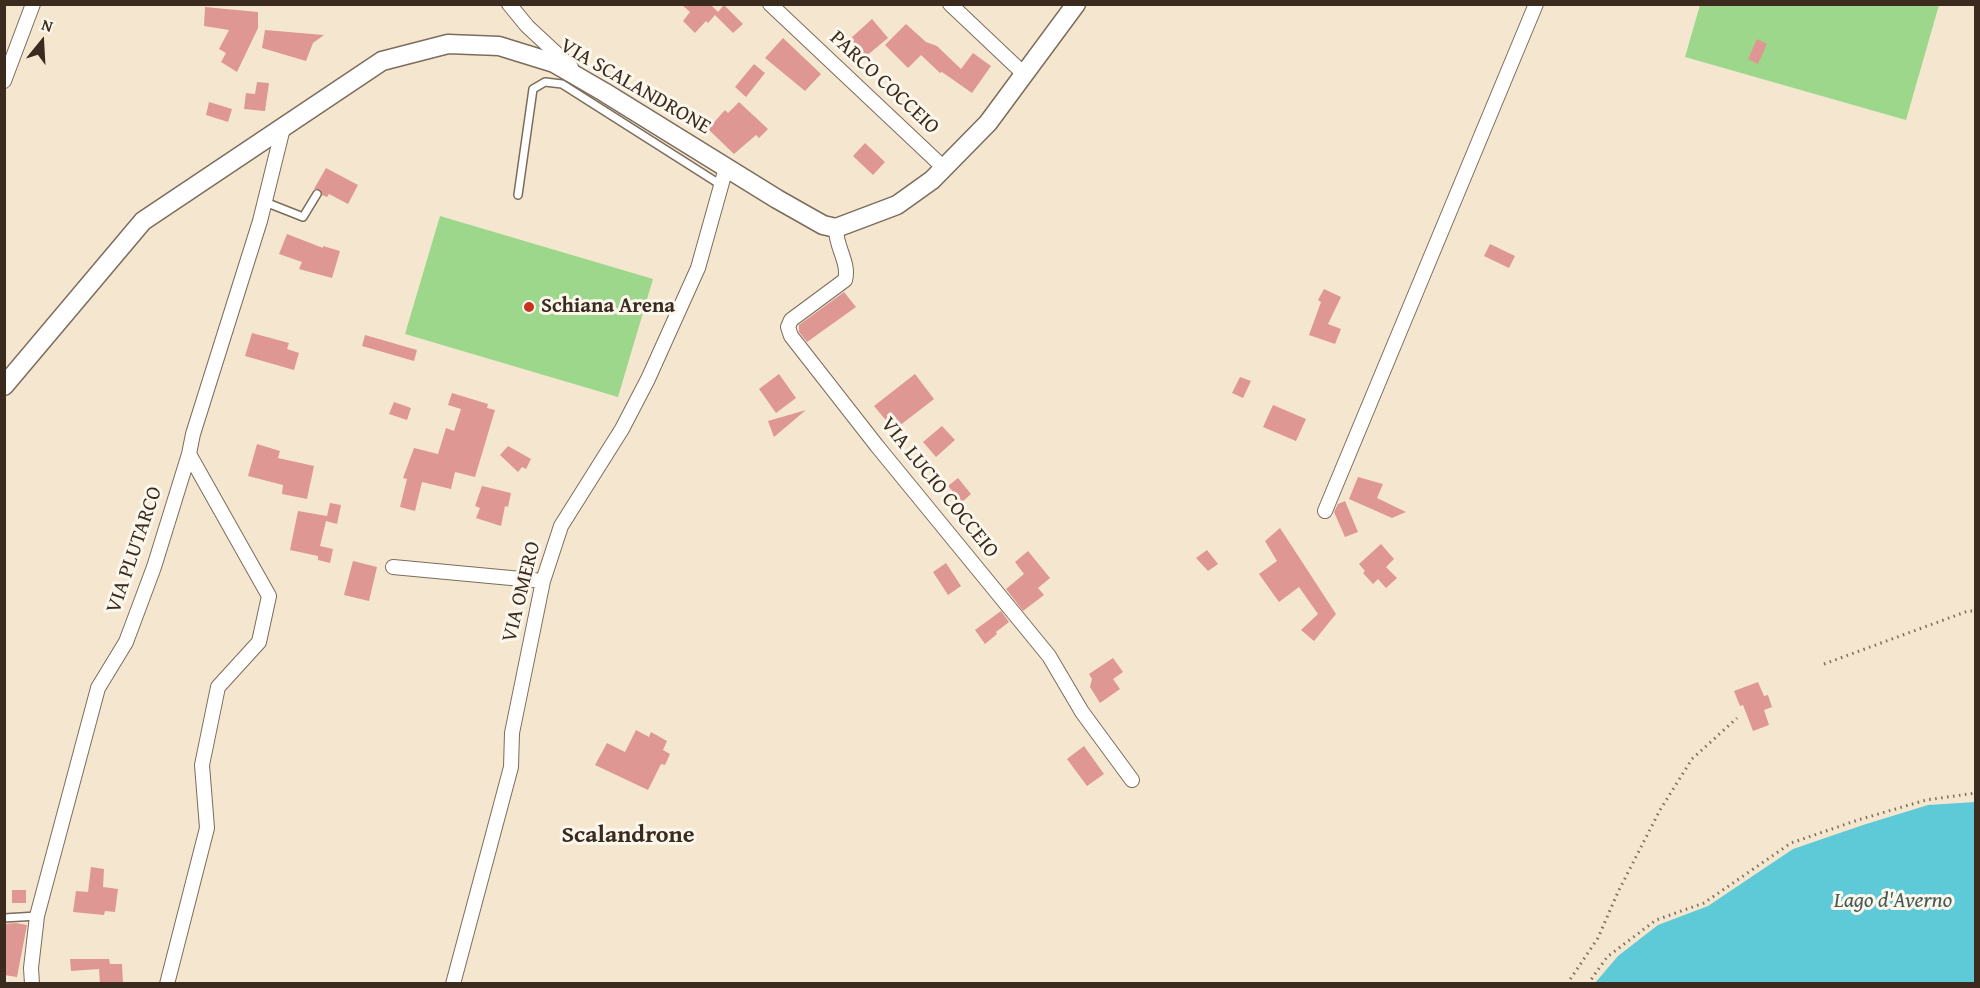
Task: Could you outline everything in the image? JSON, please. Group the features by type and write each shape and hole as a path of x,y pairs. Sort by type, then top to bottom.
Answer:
{"street":[{"path":"4,81 33,4"},
{"path":"509,4 527,26 585,81"},
{"name":"PARCO COCCEIO","path":"770,4 944,168"},
{"path":"950,4 1024,74"},
{"path":"836,228 897,205 932,180 988,123 1076,4"},
{"path":"1325,511 1536,4"},
{"name":"VIA SCALANDRONE","path":"4,386 143,221 382,61 447,44 499,46 554,63 585,81 724,176 823,225 836,228"},
{"name":"VIA PLUTARCO","path":"32,984 31,968 37,916 98,688 126,642 154,567 265,202 283,128"},
{"name":"VIA OMERO","path":"453,984 511,767 512,733 543,580 561,526 622,429 653,369 698,268 724,176"},
{"name":"VIA LUCIO COCCEIO","path":"836,228 836,236 846,266 844,280 791,320 788,327 791,336 877,446 1049,656 1082,712 1132,780"},
{"path":"167,984 207,828 202,765 218,687 259,642 269,596 189,454"},
{"path":"393,567 543,580"}],"lane":[{"path":"518,195 533,89 545,82 562,84 724,176"},
{"path":"265,202 303,217 317,194"},
{"path":"4,918 37,916"}],"path":[{"path":"1824,664 1968,611 1976,611"},
{"path":"1568,984 1598,938 1618,892 1660,810 1692,759 1737,718"},
{"path":"1588,984 1607,957 1656,920 1704,903 1791,843 1926,800 1976,793"}],"green space":[{"path":"1700,5 1939,5 1906,120 1685,57"},
{"name":"Schiana Arena","path":"440,216 653,279 618,397 405,334"}],"water":[{"name":"Lago d'Averno","path":"1975,802 1975,983 1595,983 1618,956 1658,925 1708,906 1793,849 1928,805"}],"building":[{"path":"681,4 710,4 718,12 724,5 743,24 733,33 715,15 695,33 683,21 690,12"},
{"path":"205,7 258,12 258,28 237,72 221,62 226,53 219,49 229,30 204,26"},
{"path":"872,19 888,38 865,57 850,39"},
{"path":"906,24 926,42 937,46 961,69 973,53 991,66 972,93 942,72 940,73 921,55 908,68 885,45"},
{"path":"265,30 324,35 313,43 306,61 262,48"},
{"path":"783,38 821,74 805,91 765,58"},
{"path":"1757,39 1767,44 1758,64 1748,59"},
{"path":"754,64 765,73 746,97 735,87"},
{"path":"257,82 269,83 265,111 244,109 246,93 255,94"},
{"path":"209,102 232,109 228,122 206,115"},
{"path":"739,102 768,129 759,138 756,135 734,154 708,129 725,110 728,113"},
{"path":"865,143 885,162 873,175 853,156"},
{"path":"326,168 358,185 348,204 329,194 327,197 322,195 320,190 314,189"},
{"path":"287,234 323,248 323,246 340,251 332,278 299,269 302,262 279,254"},
{"path":"1490,244 1515,256 1509,268 1484,256"},
{"path":"1324,289 1341,297 1328,324 1341,329 1335,344 1309,335 1321,302 1318,300"},
{"path":"844,292 856,307 807,342 799,332 799,325"},
{"path":"252,333 289,343 287,349 299,353 294,370 245,356"},
{"path":"365,335 417,350 414,361 362,346"},
{"path":"779,374 796,398 776,413 759,389"},
{"path":"915,374 934,399 894,430 874,406"},
{"path":"1240,377 1251,381 1243,398 1232,393"},
{"path":"452,393 488,404 487,408 495,410 475,477 455,472 451,489 422,482 415,511 400,507 407,479 403,478 414,448 438,454 446,428 454,431 461,409 448,405"},
{"path":"394,402 411,408 407,420 389,414"},
{"path":"1273,405 1306,419 1296,441 1263,427"},
{"path":"806,410 774,437 768,421"},
{"path":"942,426 955,440 936,457 923,442"},
{"path":"257,444 280,451 278,458 314,466 307,499 282,494 283,485 248,476"},
{"path":"508,446 531,459 526,469 522,467 518,472 500,455"},
{"path":"1358,477 1383,484 1377,498 1406,512 1392,518 1349,499"},
{"path":"958,478 971,494 962,502 948,486"},
{"path":"482,486 511,493 508,507 505,506 501,526 476,518 480,508 475,506"},
{"path":"1345,501 1358,532 1345,537 1334,512 1338,504"},
{"path":"330,503 341,505 337,524 326,521 320,546 333,549 330,563 318,560 318,556 290,550 298,511 327,516"},
{"path":"1280,528 1336,614 1314,641 1301,630 1318,614 1299,587 1279,602 1259,574 1277,561 1265,541"},
{"path":"1381,544 1394,559 1386,567 1397,578 1386,588 1378,579 1373,584 1363,573 1365,571 1359,564"},
{"path":"1207,550 1218,564 1208,571 1196,558"},
{"path":"1028,551 1050,578 1038,588 1044,595 1023,611 1006,589 1024,574 1015,562"},
{"path":"353,561 377,567 369,601 344,595"},
{"path":"946,563 961,586 948,595 933,572"},
{"path":"1001,611 1009,622 985,644 975,630"},
{"path":"1113,658 1123,672 1113,679 1120,689 1100,703 1090,687 1092,679 1089,674"},
{"path":"1758,682 1764,696 1768,695 1772,707 1764,710 1769,725 1753,731 1743,705 1740,706 1734,691"},
{"path":"636,730 649,737 651,732 667,741 663,750 670,754 665,765 661,764 648,790 595,765 607,743 625,752"},
{"path":"1084,746 1104,774 1087,786 1067,759"},
{"path":"91,867 104,869 103,887 118,889 115,912 105,911 104,915 73,912 76,891 88,892"},
{"path":"12,890 26,890 26,903 12,903"},
{"path":"4,924 27,925 17,977 4,975"},
{"path":"70,959 109,959 110,964 122,964 123,984 100,984 99,969 71,971"}],"place":[{"name":"Schiana Arena","path":"529,307"}],"district":[{"name":"Scalandrone","path":"628,836"}]}
